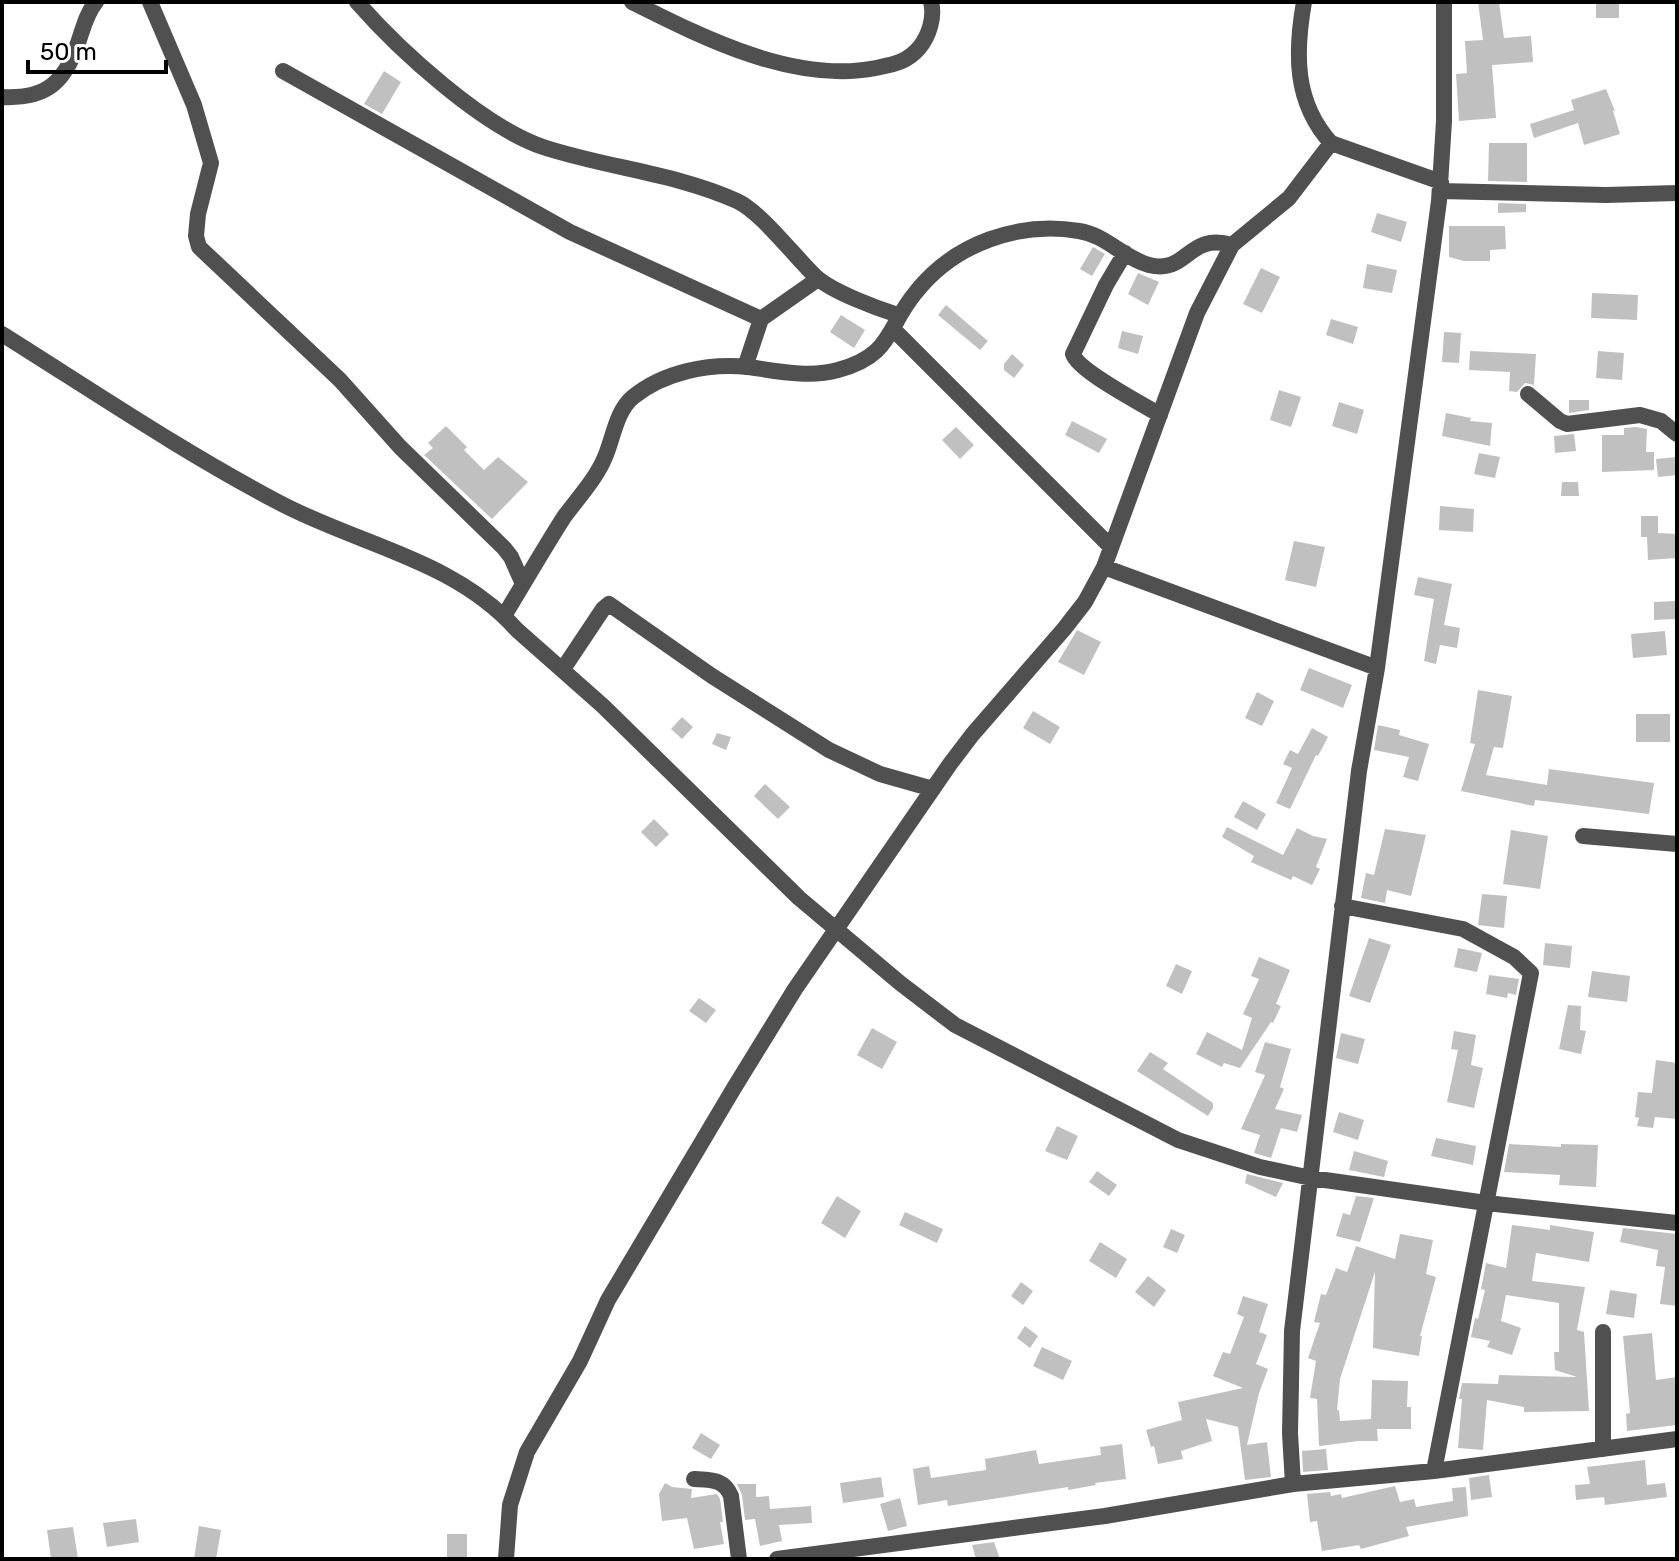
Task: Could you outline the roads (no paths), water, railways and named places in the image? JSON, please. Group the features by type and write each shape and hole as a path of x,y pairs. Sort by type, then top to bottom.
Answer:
{"street":[{"path":"2,97 30,97 59,80 71,62 86,19 96,2"},
{"path":"150,2 194,105 211,163 198,214 196,236 199,247 276,316 408,456 504,548 523,584"},
{"path":"357,2 425,69 518,137 555,150 686,182 739,202 818,279 896,322 1111,547"},
{"path":"632,2 754,56 805,70 864,70 901,63 914,54 924,43 929,30 933,9 931,2"},
{"path":"1304,2 1297,49 1298,66 1312,116 1331,143 1440,187 1591,195 1677,193"},
{"path":"1293,1484 1290,1419 1292,1331 1359,771 1377,668 1440,187 1444,2"},
{"path":"283,71 557,226 761,319"},
{"path":"506,1559 510,1505 527,1452 580,1361 608,1300 795,989 972,735 1085,602 1104,567 1197,313 1232,245 1289,198 1331,143"},
{"path":"504,616 541,552 604,461 622,411 632,398 667,378 695,369 745,367 783,373 837,371 874,353 917,290 935,272 983,241 1013,232 1044,227 1089,233 1149,265 1168,267 1209,242 1232,245"},
{"path":"1125,253 1073,354 1077,363 1091,375 1160,415"},
{"path":"745,367 761,319 818,279"},
{"path":"2,334 279,503 443,572 504,616 563,669 799,898 955,1025 1178,1140 1260,1167 1311,1178 1486,1203 1677,1223"},
{"path":"1528,394 1567,424 1640,415 1661,421 1677,434"},
{"path":"1104,567 1377,668"},
{"path":"563,669 609,604 712,676 829,750 880,774 933,789"},
{"path":"1583,836 1677,844"},
{"path":"1342,906 1463,929 1514,957 1531,973 1434,1471"},
{"path":"1603,1332 1603,1449"},
{"path":"777,1559 1105,1516 1293,1484 1434,1471 1677,1439"},
{"path":"694,1479 719,1481 727,1487 731,1496 739,1559"}]}
